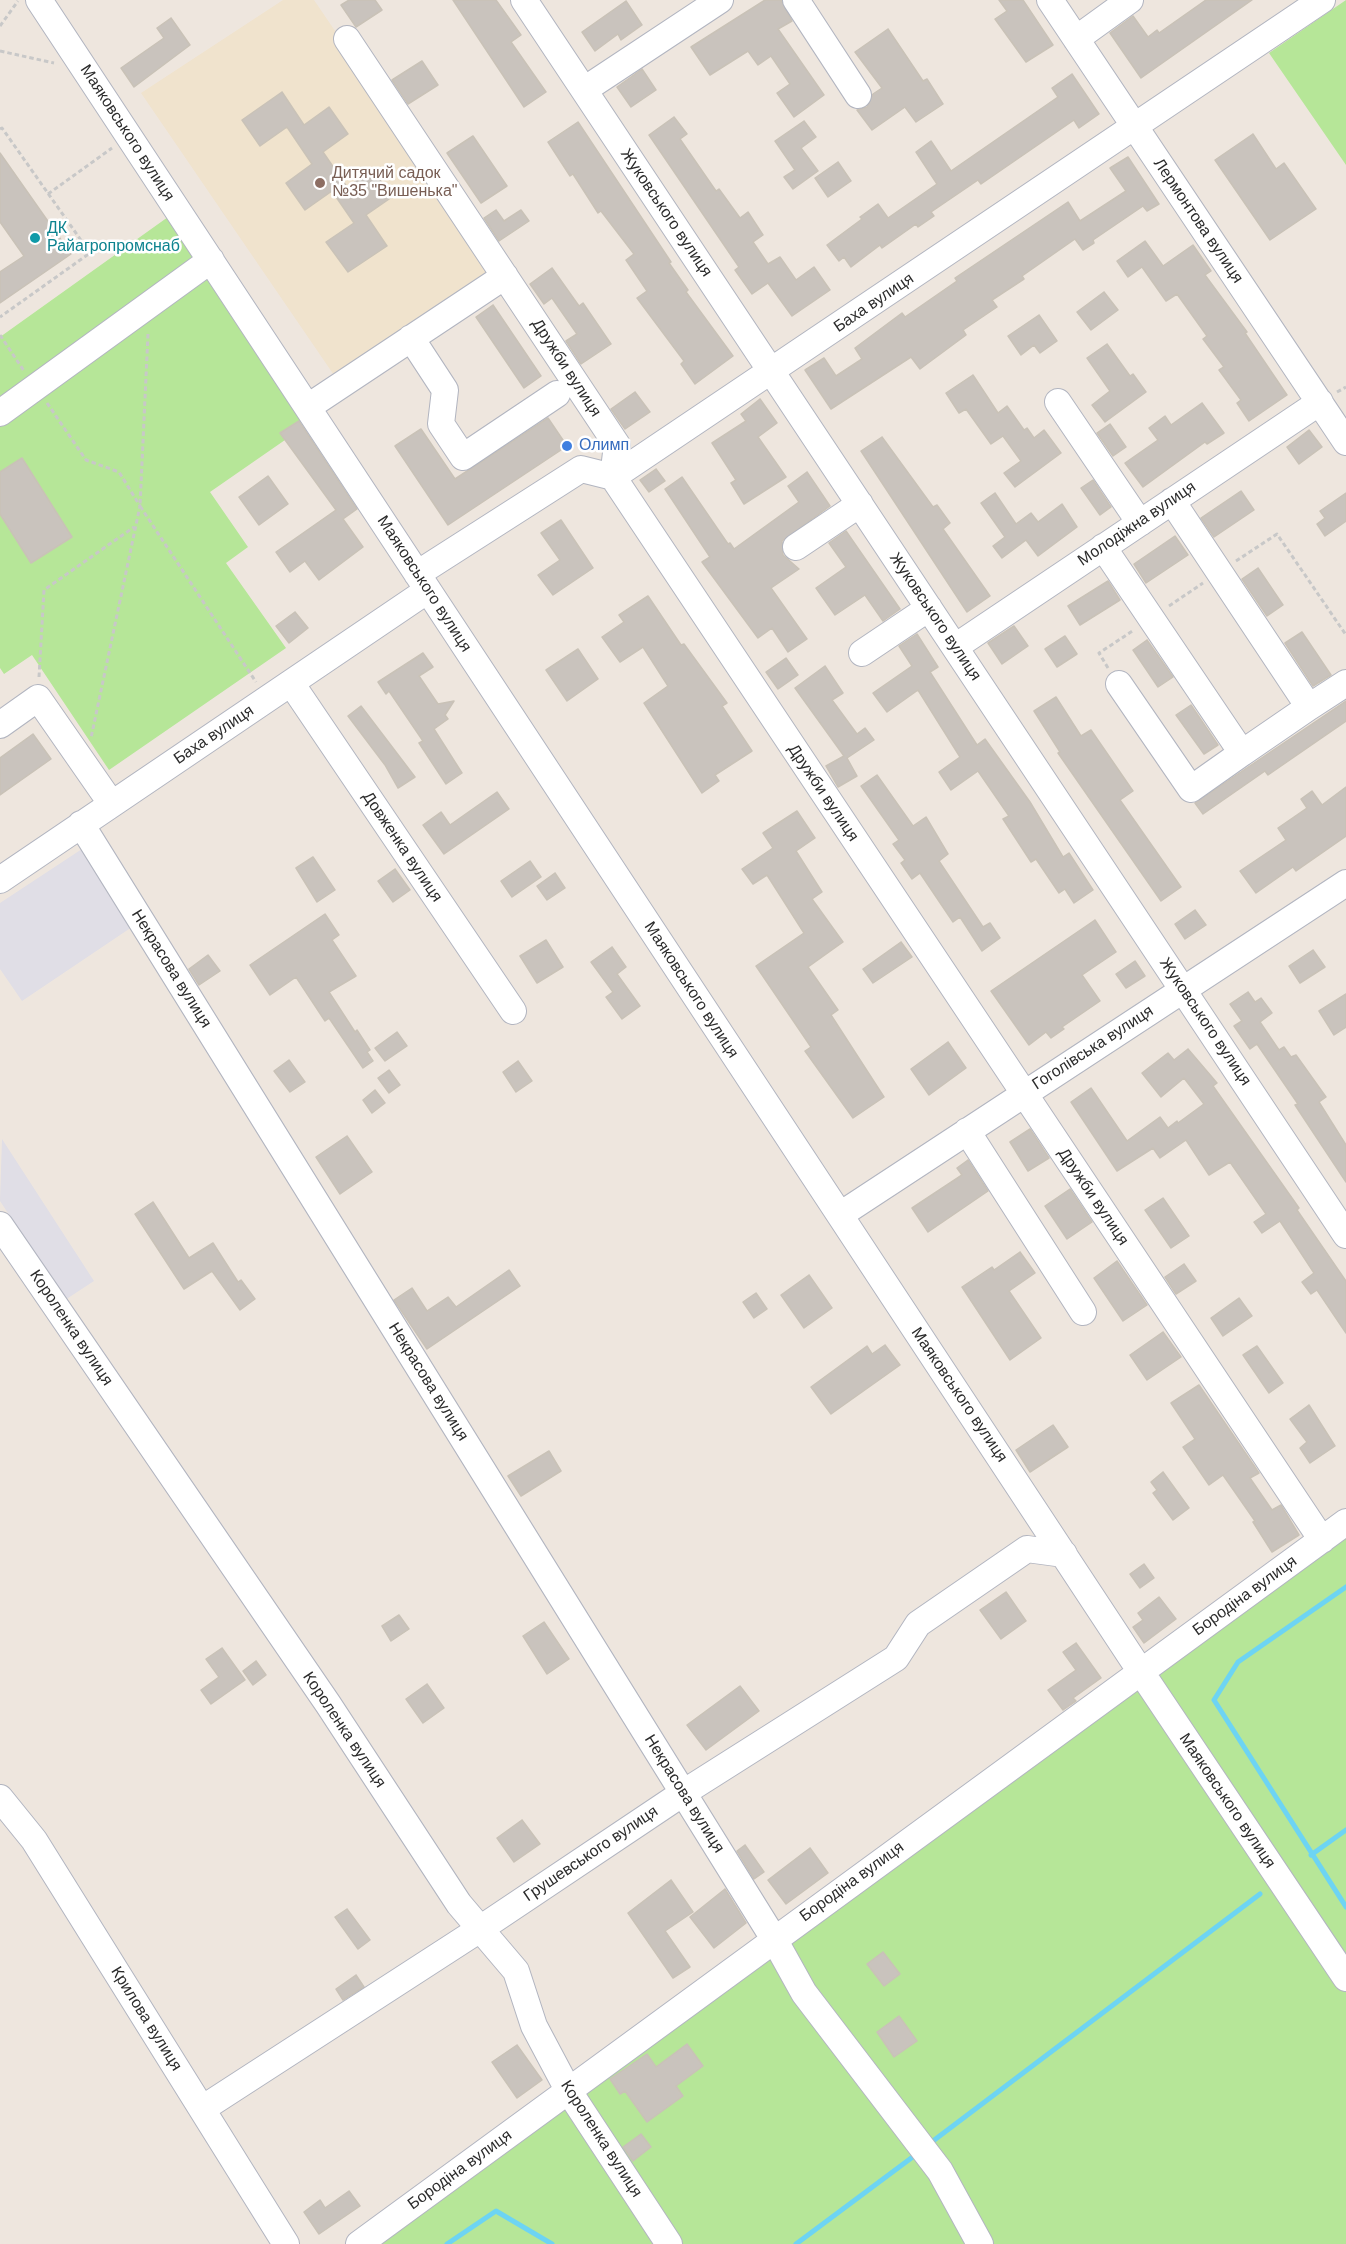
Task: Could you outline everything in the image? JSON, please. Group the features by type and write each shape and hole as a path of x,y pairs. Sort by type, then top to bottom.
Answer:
{"street":[{"name":"Маяковського вулиця","path":"39,0 1141,1672 1346,1978"},
{"name":"Жуковського вулиця","path":"524,0 1183,989 1343,1222"},
{"path":"584,90 720,0"},
{"path":"796,0 858,95"},
{"name":"Лермонтова вулиця","path":"1050,0 1346,442"},
{"path":"1076,39 1130,0"},
{"name":"Баха вулиця","path":"0,880 291,683 423,582 581,470 612,477 772,372 1322,0"},
{"name":"Дружби вулиця","path":"347,39 617,445 612,477 1322,1540"},
{"path":"0,413 211,260"},
{"path":"308,407 506,276"},
{"path":"411,338 445,390 441,424 463,457 557,394"},
{"path":"1058,402 1140,523"},
{"name":"Молодіжна вулиця","path":"955,647 1320,402"},
{"path":"1172,501 1309,707"},
{"path":"796,547 860,504"},
{"path":"1103,547 1242,753"},
{"path":"862,653 929,608"},
{"path":"1119,684 1191,789 1346,682"},
{"name":"Довженка вулиця","path":"291,683 513,1011"},
{"path":"4,713 38,698 111,803"},
{"name":"Некрасова вулиця","path":"81,824 774,1939 804,1993 940,2171 980,2244"},
{"name":"Гоголівська вулиця","path":"840,1215 1346,883"},
{"path":"967,1131 1083,1312"},
{"name":"Короленка вулиця","path":"0,1225 328,1704 459,1904 516,1971 534,2026 568,2090 669,2244"},
{"name":"Бородіна вулиця","path":"359,2244 1346,1522"},
{"name":"Грушевського вулиця","path":"202,2109 480,1929 683,1793 896,1658 918,1624 1027,1549 1064,1554"},
{"name":"Крилова вулиця","path":"0,1798 34,1840 286,2244"}],"path":[{"path":"0,26 19,0"},
{"path":"0,51 85,70"},
{"path":"0,129 2,128 90,253 0,317"},
{"path":"48,194 129,136"},
{"path":"85,766 140,506 149,305"},
{"path":"86,459 119,472 267,699"},
{"path":"38,698 44,590 136,526"}],"shaded area":[{"name":"Дитячий садок №35 \"Вишенька\"","path":"283,0 314,0 500,273 338,381 141,93"},
{"path":"82,849 132,927 22,1001 0,969 0,903"},
{"path":"2,1139 94,1281 65,1300 0,1201"}],"green space":[{"path":"1346,0 1346,165 1269,53"},
{"path":"168,217 302,419 281,433 285,440 210,492 248,547 226,563 286,648 109,770 32,655 4,674 0,668 0,337"},
{"path":"1346,1523 1346,1973 1145,1672"},
{"path":"1141,1676 1346,1982 1346,2244 359,2244"}],"building":[{"path":"349,0 375,0 382,10 356,27 341,5"},
{"path":"453,0 496,0 521,35 511,42 546,92 524,107"},
{"path":"765,0 781,0 792,21 778,29 824,95 794,117 777,93 790,84 771,56 758,65 748,51 710,75 691,47"},
{"path":"999,0 1023,0 1053,45 1026,62 995,19 1007,11"},
{"path":"1206,0 1252,0 1141,78 1110,33 1133,16 1148,37 1157,30 1159,33"},
{"path":"626,1 642,25 621,40 618,34 595,51 582,32"},
{"path":"171,18 190,45 134,87 121,68 164,38 157,28"},
{"path":"888,29 923,81 927,79 943,104 916,122 905,107 872,130 857,110 867,107 873,94 882,88 855,52"},
{"path":"422,61 438,85 408,104 392,80"},
{"path":"642,69 656,90 631,107 617,87"},
{"path":"1072,74 1099,114 1079,128 1074,120 981,184 978,180 931,212 934,216 918,227 916,224 882,248 880,245 851,267 844,257 839,261 827,245 878,204 888,218 937,184 916,152 931,141 951,171 1058,97 1052,88"},
{"path":"282,92 304,125 329,107 348,134 323,152 347,187 373,170 392,197 366,215 387,246 348,272 326,242 354,223 332,191 305,210 286,183 312,164 287,127 260,146 242,120"},
{"path":"674,117 687,134 680,139 716,191 719,189 740,218 748,212 763,235 753,242 768,264 780,257 796,280 814,267 830,290 792,316 768,283 752,294 735,270 739,267 649,135"},
{"path":"804,121 816,137 801,148 818,171 793,189 784,177 795,170 775,141"},
{"path":"578,122 671,262 669,263 688,290 686,292 733,356 695,384 681,364 684,361 637,298 647,291 626,260 634,254 601,211 598,213 573,174 570,176 548,142"},
{"path":"1253,134 1276,169 1284,163 1316,209 1270,240 1215,160"},
{"path":"473,136 507,186 481,203 447,153"},
{"name":"ДК Райагропромснаб","path":"0,153 71,254 0,303 0,272 24,256 0,222"},
{"path":"1128,157 1159,204 1147,211 1143,206 1093,240 1094,243 1083,250 1075,239 1022,276 1024,279 992,300 997,307 963,330 966,335 920,369 911,357 831,409 805,370 824,358 836,376 862,359 855,348 902,313 905,317 957,281 955,278 1068,202 1080,221 1126,191 1110,168"},
{"path":"838,162 851,181 828,197 815,178"},
{"path":"496,210 504,221 521,210 529,221 499,241 484,218"},
{"path":"1145,241 1163,266 1193,245 1211,271 1205,275 1247,332 1245,333 1287,395 1249,421 1237,403 1241,400 1219,370 1224,367 1203,339 1207,336 1177,294 1166,301 1142,267 1128,277 1117,261"},
{"path":"552,268 579,306 583,303 611,344 581,364 566,341 577,334 552,298 544,304 530,284"},
{"path":"1104,292 1118,310 1091,330 1077,312"},
{"path":"493,305 541,376 524,388 476,317"},
{"path":"1039,315 1057,341 1040,353 1034,345 1021,355 1008,336"},
{"path":"1107,344 1130,376 1133,374 1146,392 1105,422 1092,405 1110,391 1087,358"},
{"path":"973,375 998,413 1007,406 1024,430 1027,428 1034,438 1044,430 1061,453 1015,487 1004,473 1021,461 1003,436 991,444 966,409 959,413 946,393"},
{"path":"635,392 650,412 625,429 611,409"},
{"path":"760,399 777,423 758,437 786,477 744,504 731,483 736,480 712,443 746,421 741,414"},
{"path":"1202,403 1224,433 1207,444 1205,442 1143,487 1125,463 1158,440 1149,428 1165,416 1171,425"},
{"path":"548,418 567,446 448,525 395,446 421,429 455,479"},
{"path":"299,421 357,509 343,519 363,547 319,580 305,561 290,572 276,552 336,510 280,433"},
{"path":"1110,424 1126,447 1113,456 1097,433"},
{"path":"1309,430 1322,447 1299,464 1287,447"},
{"path":"882,437 933,507 937,505 950,523 943,529 990,596 967,612 861,451"},
{"path":"22,458 72,537 31,563 0,514 0,472"},
{"path":"656,469 665,481 649,492 640,480"},
{"path":"807,472 830,506 782,541 783,555 799,569 771,588 807,639 788,652 772,628 758,638 702,562 710,557 665,489 682,477 728,544 730,543 734,549 799,502 788,486"},
{"path":"268,476 288,504 259,525 239,497"},
{"path":"1093,480 1111,507 1100,515 1081,488"},
{"path":"1241,491 1254,510 1214,537 1201,518"},
{"path":"995,493 1016,524 1031,513 1038,522 1062,504 1077,527 1038,556 1026,540 1002,558 993,546 1005,537 981,503"},
{"path":"1346,493 1346,521 1325,536 1317,524 1325,518 1320,511"},
{"path":"561,520 593,568 553,595 538,575 560,560 541,533"},
{"path":"846,531 900,609 883,621 865,595 835,615 816,588 846,567 829,543"},
{"path":"1175,536 1188,555 1146,583 1134,564"},
{"path":"1258,568 1283,605 1267,616 1242,579"},
{"path":"1108,581 1120,600 1080,625 1068,606"},
{"path":"648,596 681,645 684,644 727,703 722,706 752,751 715,775 719,781 702,793 644,703 668,686 643,647 620,662 602,637 624,622 619,615"},
{"path":"295,612 308,628 289,643 276,626"},
{"path":"1014,626 1028,646 1002,664 988,643"},
{"path":"1302,632 1331,675 1313,686 1285,643"},
{"path":"917,634 938,667 930,672 977,745 985,739 1030,802 1063,857 1069,853 1093,890 1074,903 1065,889 1059,893 1036,859 1031,862 1003,819 1009,816 978,771 951,790 939,772 960,757 918,690 887,712 873,693 912,666 899,646"},
{"path":"1065,636 1077,654 1057,667 1045,649"},
{"path":"1147,640 1173,677 1158,687 1133,650"},
{"path":"578,649 598,679 567,701 546,670"},
{"path":"423,653 433,667 419,676 438,704 454,701 445,715 448,719 434,729 462,773 446,784 419,743 423,741 389,691 386,694 378,682"},
{"path":"786,658 798,675 778,689 766,672"},
{"path":"825,666 843,693 832,700 857,734 865,728 874,740 847,758 857,776 838,787 826,766 844,756 795,688"},
{"path":"1056,697 1081,736 1091,730 1133,791 1120,800 1181,887 1161,901 1058,753 1060,752 1034,711"},
{"path":"1346,701 1346,721 1268,775 1265,771 1203,814 1195,803"},
{"path":"1191,705 1218,745 1204,754 1176,715"},
{"path":"361,706 415,777 398,788 385,765 348,716"},
{"path":"33,734 51,759 0,795 0,758"},
{"path":"877,775 913,826 926,817 948,854 939,861 983,927 990,923 1000,938 982,951 960,917 953,922 920,873 912,879 901,863 905,860 893,844 899,840 861,786"},
{"path":"1346,787 1346,836 1296,871 1293,867 1256,893 1240,871 1286,840 1278,828 1307,808 1301,799 1312,791 1322,805"},
{"path":"497,792 509,809 444,854 423,825 441,812 450,825"},
{"path":"797,811 815,838 796,851 822,892 812,899 843,942 808,967 838,1010 831,1015 884,1097 853,1118 805,1051 811,1047 756,966 804,933 767,875 753,884 742,869 773,848 763,833"},
{"path":"313,857 335,890 317,902 296,868"},
{"path":"530,861 541,877 512,897 501,881"},
{"path":"395,869 410,890 393,902 378,881"},
{"path":"555,873 565,888 547,900 537,886"},
{"path":"1195,910 1206,925 1185,939 1175,924"},
{"path":"325,914 339,935 332,940 356,976 329,992 355,1032 357,1030 370,1050 367,1052 373,1061 363,1068 329,1018 325,1021 296,977 270,995 250,965"},
{"path":"1095,920 1116,952 1082,975 1100,1001 1062,1027 1064,1029 1051,1038 1046,1032 1029,1045 991,991"},
{"path":"546,940 563,967 537,983 520,956"},
{"path":"901,942 912,957 873,983 863,969"},
{"path":"612,947 626,967 617,974 640,1006 622,1019 606,997 613,992 591,962"},
{"path":"1313,950 1325,967 1300,983 1289,966"},
{"path":"208,955 220,971 199,985 189,969"},
{"path":"1135,961 1145,976 1126,988 1116,974"},
{"path":"1248,992 1255,1002 1261,998 1272,1013 1260,1022 1279,1050 1284,1047 1291,1057 1296,1055 1326,1097 1319,1102 1346,1145 1346,1182 1295,1105 1298,1104 1257,1044 1250,1049 1234,1026 1242,1021 1230,1004"},
{"path":"1346,994 1346,1027 1334,1035 1319,1011"},
{"path":"397,1032 407,1046 385,1061 375,1048"},
{"path":"948,1042 966,1068 929,1095 911,1069"},
{"path":"1188,1049 1217,1083 1213,1086 1299,1208 1297,1210 1346,1281 1346,1333 1317,1290 1311,1294 1302,1282 1314,1273 1280,1221 1262,1233 1254,1222 1266,1214 1230,1162 1209,1175 1186,1140 1160,1158 1153,1148 1117,1171 1071,1102 1091,1088 1127,1141 1160,1117 1168,1128 1204,1104 1184,1078 1161,1097 1142,1073 1168,1053 1174,1060"},
{"path":"289,1060 305,1082 290,1092 274,1071"},
{"path":"518,1061 532,1081 516,1092 503,1072"},
{"path":"389,1070 400,1085 389,1093 378,1078"},
{"path":"375,1090 385,1103 372,1113 363,1100"},
{"path":"1030,1129 1049,1158 1028,1171 1010,1142"},
{"path":"347,1136 372,1172 340,1194 316,1157"},
{"path":"968,1160 988,1191 928,1232 912,1208 962,1175 957,1168"},
{"path":"1070,1189 1092,1222 1067,1239 1045,1206"},
{"path":"1163,1198 1189,1236 1171,1248 1145,1210"},
{"path":"153,1202 189,1258 213,1243 238,1282 241,1280 255,1299 240,1310 212,1271 184,1289 135,1214"},
{"path":"1020,1252 1035,1273 1009,1291 1041,1338 1010,1360 962,1287 992,1267 994,1270"},
{"path":"1117,1261 1147,1305 1123,1321 1094,1278"},
{"path":"1184,1264 1196,1281 1176,1294 1165,1277"},
{"path":"509,1270 520,1286 427,1349 394,1300 412,1288 427,1311 448,1297 456,1307"},
{"path":"809,1275 832,1308 804,1328 781,1295"},
{"path":"756,1293 767,1309 754,1318 743,1302"},
{"path":"1239,1298 1252,1316 1223,1336 1211,1318"},
{"path":"1163,1332 1181,1357 1147,1380 1130,1355"},
{"path":"885,1345 900,1365 831,1414 811,1387 867,1346 872,1354"},
{"path":"1257,1346 1283,1383 1269,1393 1243,1355"},
{"path":"1199,1385 1259,1473 1250,1478 1272,1510 1281,1505 1299,1535 1272,1552 1253,1522 1255,1521 1223,1475 1209,1485 1183,1447 1195,1439 1171,1403"},
{"path":"1309,1405 1335,1446 1310,1463 1300,1448 1307,1442 1290,1419"},
{"path":"1053,1425 1068,1447 1030,1472 1016,1450"},
{"path":"549,1451 561,1471 521,1496 508,1476"},
{"path":"1163,1472 1189,1508 1173,1520 1153,1493 1157,1490 1151,1482"},
{"path":"1144,1564 1154,1578 1140,1588 1130,1574"},
{"path":"1006,1592 1026,1621 1001,1639 980,1610"},
{"path":"1159,1597 1176,1619 1144,1643 1133,1627 1143,1620 1138,1613"},
{"path":"399,1615 409,1629 391,1641 382,1626"},
{"path":"544,1622 569,1659 547,1674 523,1636"},
{"path":"1076,1643 1101,1678 1073,1698 1076,1701 1063,1710 1048,1690 1076,1670 1063,1652"},
{"path":"222,1648 245,1680 211,1704 201,1690 219,1677 206,1659"},
{"path":"256,1661 266,1675 253,1685 243,1671"},
{"path":"427,1684 444,1708 423,1723 406,1699"},
{"path":"740,1686 759,1711 706,1750 687,1725"},
{"path":"522,1820 540,1844 514,1862 497,1838"},
{"path":"745,1845 764,1872 754,1879 737,1851"},
{"path":"810,1848 828,1873 786,1904 768,1880"},
{"path":"671,1880 693,1912 665,1931 690,1967 673,1978 628,1913"},
{"path":"725,1889 746,1923 714,1948 690,1917"},
{"path":"347,1909 370,1940 358,1949 335,1917"},
{"path":"883,1952 900,1974 884,1986 867,1964"},
{"path":"356,1975 364,1987 343,2000 336,1989"},
{"path":"899,2016 917,2041 894,2057 877,2032"},
{"path":"687,2044 703,2066 676,2086 683,2096 647,2122 625,2091 620,2094 610,2079 647,2054 656,2067"},
{"path":"517,2045 542,2080 517,2098 492,2062"},
{"path":"641,2134 651,2147 633,2161 623,2147"},
{"path":"349,2191 360,2206 319,2234 304,2212 320,2200 325,2208"}],"waterway":[{"path":"1346,1587 1238,1662 1214,1700 1346,1907"},
{"path":"1311,1855 1346,1830"},
{"path":"929,2144 1260,1894"},
{"path":"796,2244 918,2153"},
{"path":"447,2244 496,2211 552,2244"}],"place":[{"name":"Дитячий садок №35 \"Вишенька\"","path":"320,183"},
{"name":"ДК Райагропромснаб","path":"35,238"},
{"name":"Олимп","path":"567,446"}]}
